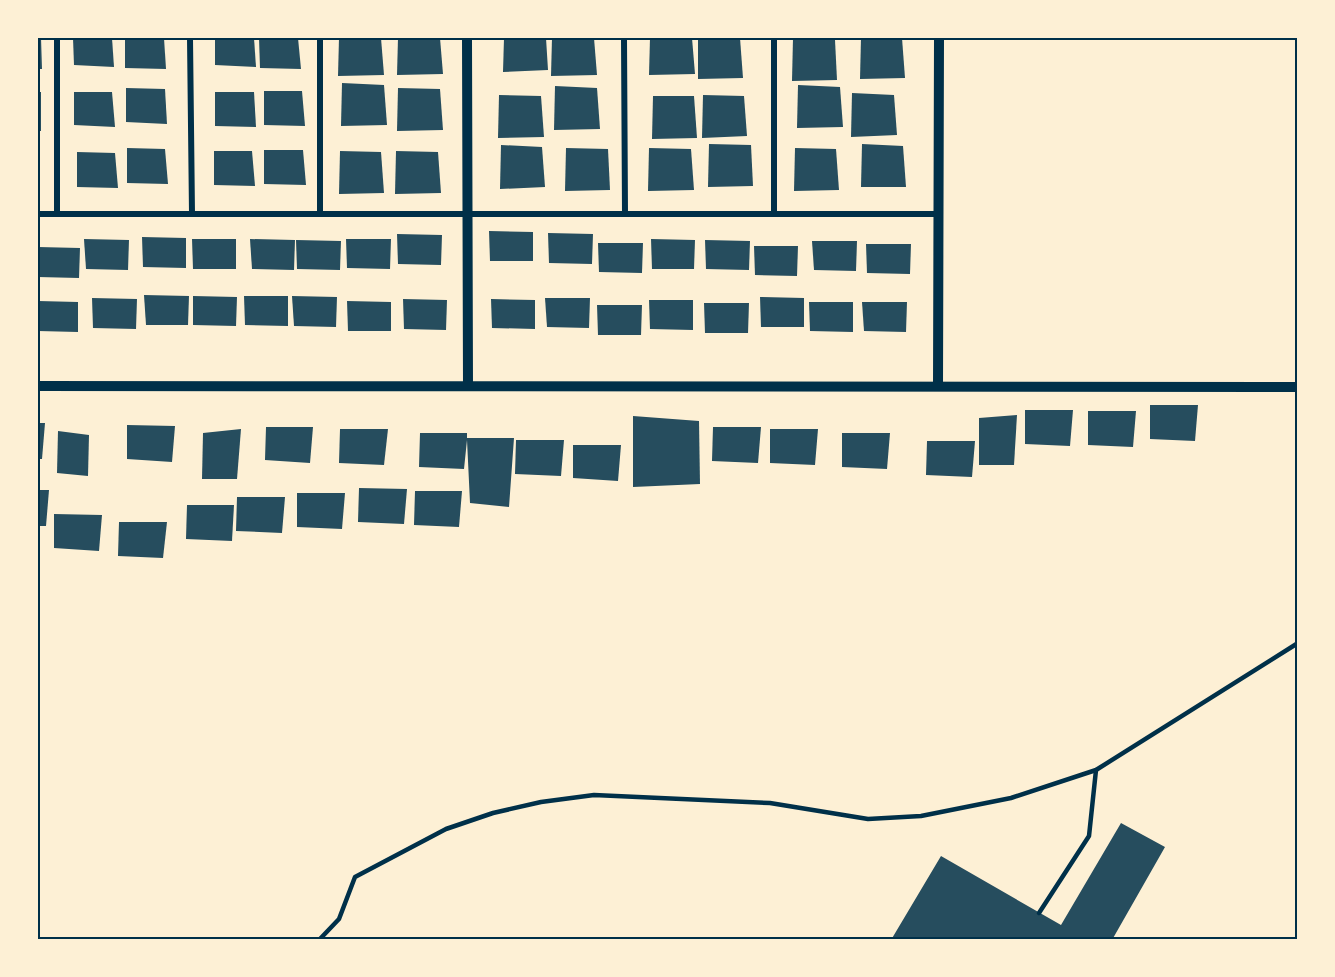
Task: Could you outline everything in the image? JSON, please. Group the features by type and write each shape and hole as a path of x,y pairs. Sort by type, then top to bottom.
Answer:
{"street":[{"path":"57,38 57,214"},
{"path":"190,38 192,214"},
{"path":"320,213 321,38"},
{"path":"467,38 468,386"},
{"path":"624,38 625,214"},
{"path":"774,38 774,214"},
{"path":"938,385 939,38"},
{"path":"38,214 939,214"},
{"path":"38,386 1298,387"}],"lane":[{"path":"319,939 339,919 355,877 446,829 493,813 541,802 594,795 685,797 770,803 868,819 921,816 1011,798 1096,770 1298,643"},
{"path":"1039,913 1089,836 1096,770"}],"building":[{"path":"38,38 41,38 42,69 38,69"},
{"path":"73,38 112,38 114,67 74,65"},
{"path":"125,38 164,38 166,69 125,68"},
{"path":"215,38 254,38 256,67 215,65"},
{"path":"259,38 298,38 301,69 260,68"},
{"path":"339,38 381,38 384,75 338,76"},
{"path":"398,38 440,38 443,74 397,75"},
{"path":"504,38 546,38 548,70 503,72"},
{"path":"552,38 594,38 597,75 551,76"},
{"path":"650,38 692,38 695,74 649,75"},
{"path":"698,38 740,38 743,78 698,79"},
{"path":"793,38 835,40 837,80 792,81"},
{"path":"861,38 902,38 905,78 860,79"},
{"path":"342,83 384,85 387,125 341,126"},
{"path":"798,85 840,87 843,127 797,128"},
{"path":"555,86 597,88 600,129 554,130"},
{"path":"126,88 165,89 167,124 126,122"},
{"path":"398,88 440,89 443,130 397,131"},
{"path":"264,91 302,91 305,126 264,125"},
{"path":"38,92 41,92 41,131 38,131"},
{"path":"74,92 112,92 115,127 74,125"},
{"path":"215,92 254,92 256,127 215,126"},
{"path":"852,93 894,95 897,135 851,137"},
{"path":"499,95 541,96 544,137 498,138"},
{"path":"703,95 744,96 747,136 702,138"},
{"path":"653,96 694,96 697,138 652,139"},
{"path":"709,144 751,145 753,186 708,187"},
{"path":"862,144 903,146 906,187 861,187"},
{"path":"501,145 542,147 545,187 500,189"},
{"path":"127,148 165,149 168,184 127,183"},
{"path":"566,148 608,149 610,190 565,191"},
{"path":"649,148 691,149 694,190 648,191"},
{"path":"795,148 836,149 839,190 794,191"},
{"path":"264,150 303,150 306,185 264,184"},
{"path":"214,151 252,151 255,186 214,185"},
{"path":"340,151 381,152 384,193 339,194"},
{"path":"396,151 438,152 441,193 395,194"},
{"path":"77,152 115,153 118,188 77,187"},
{"path":"489,231 533,232 533,261 490,261"},
{"path":"548,233 593,234 592,264 549,263"},
{"path":"397,234 442,235 441,265 398,264"},
{"path":"142,237 186,238 186,268 143,267"},
{"path":"84,239 129,240 128,270 86,269"},
{"path":"192,239 236,239 236,269 193,269"},
{"path":"250,239 295,240 294,270 252,269"},
{"path":"346,239 391,239 390,269 347,268"},
{"path":"651,239 695,240 694,269 652,269"},
{"path":"296,240 341,241 340,270 297,269"},
{"path":"705,240 750,241 749,270 706,269"},
{"path":"812,241 857,241 856,271 814,270"},
{"path":"598,243 643,243 642,273 599,272"},
{"path":"866,244 911,244 910,274 867,273"},
{"path":"754,246 798,246 797,276 755,275"},
{"path":"38,247 80,248 79,278 38,277"},
{"path":"144,295 189,296 188,325 146,325"},
{"path":"193,296 237,297 236,326 193,325"},
{"path":"244,296 288,296 288,326 245,325"},
{"path":"292,296 337,297 336,327 294,326"},
{"path":"760,297 804,298 804,327 761,327"},
{"path":"92,298 137,299 136,329 93,328"},
{"path":"545,298 590,298 589,328 547,327"},
{"path":"403,299 447,300 446,330 404,329"},
{"path":"491,299 535,300 535,329 492,328"},
{"path":"649,300 693,300 693,330 650,329"},
{"path":"38,301 78,302 78,332 38,331"},
{"path":"347,301 391,302 391,331 348,331"},
{"path":"809,302 853,302 853,332 810,331"},
{"path":"862,302 907,302 906,332 864,331"},
{"path":"704,303 749,303 748,333 705,333"},
{"path":"597,305 642,305 641,335 598,335"},
{"path":"1150,405 1198,405 1195,441 1150,439"},
{"path":"1025,410 1073,410 1070,446 1025,444"},
{"path":"1088,411 1136,411 1133,447 1088,445"},
{"path":"1017,415 1014,465 979,465 979,418"},
{"path":"633,416 699,421 700,484 633,487"},
{"path":"38,423 45,423 42,459 38,459"},
{"path":"127,425 175,426 172,462 127,459"},
{"path":"266,427 313,427 310,463 265,460"},
{"path":"713,427 761,427 758,463 712,461"},
{"path":"241,429 237,479 202,479 203,433"},
{"path":"340,429 388,429 384,465 339,463"},
{"path":"770,429 818,429 815,465 770,463"},
{"path":"58,431 89,435 88,476 57,473"},
{"path":"420,433 467,433 467,438 514,438 509,507 470,503 467,440 464,469 419,467"},
{"path":"842,433 890,433 887,469 842,467"},
{"path":"516,440 564,440 561,476 515,474"},
{"path":"927,441 975,441 972,477 926,475"},
{"path":"573,445 621,445 618,481 573,478"},
{"path":"359,488 407,489 404,524 358,522"},
{"path":"38,490 49,490 46,526 38,526"},
{"path":"415,491 462,491 459,527 414,525"},
{"path":"297,493 345,493 342,529 297,527"},
{"path":"237,497 285,497 282,533 236,531"},
{"path":"187,505 234,505 232,541 186,539"},
{"path":"54,514 102,515 99,551 54,548"},
{"path":"119,522 167,522 163,558 118,556"},
{"path":"1121,823 1165,847 1112,940 891,940 941,856 1061,925"}]}
